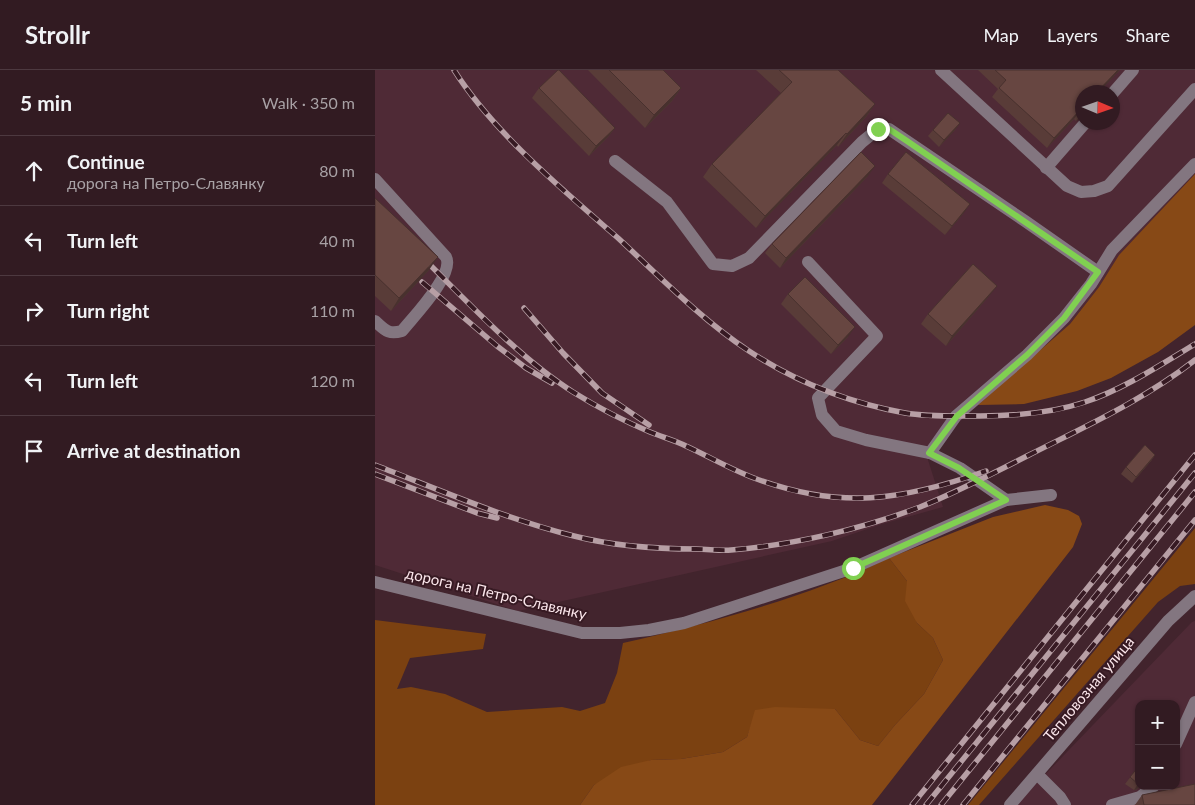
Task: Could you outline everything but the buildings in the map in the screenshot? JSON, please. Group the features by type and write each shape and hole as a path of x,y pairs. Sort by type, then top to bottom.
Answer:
{"street":[{"path":"941,70 1046,168 1067,186 1081,192 1094,191 1108,186 1195,89"},
{"path":"1120,85 1133,70"},
{"path":"615,161 667,202 713,264 732,266 749,258 862,142 878,129 889,129 1098,272"},
{"path":"1046,168 1079,130"},
{"path":"929,453 957,416 1027,355 1064,318 1112,250 1195,164"},
{"path":"375,179 446,257 448,267 443,278 402,331 394,333 386,331 375,321"},
{"path":"808,262 877,336 818,398 822,415 836,431 866,440 929,453 959,468 1006,500"},
{"name":"дорога на Петро-Славянку","path":"375,582 583,633 620,634 684,623 853,568 1006,500 1051,495"},
{"name":"Тепловозная улица","path":"1010,805 1168,621 1195,596"},
{"path":"1180,735 1195,702"},
{"path":"1037,774 1060,797 1065,805"},
{"path":"1112,805 1140,797 1149,790"}],"shaded area":[{"path":"375,70 1195,70 1195,174 1119,255 1099,287 1070,324 957,424 928,460 943,507 882,524 832,541 518,611 375,565"},
{"path":"1195,174 1195,325 1158,352 1111,378 1077,391 1024,404 978,405 1070,324 1099,287 1119,255"},
{"path":"1045,505 1068,510 1079,516 1082,524 1073,547 872,805 580,805 594,785 621,767 651,760 681,759 723,752 747,737 755,710 775,707 835,709 860,740 878,746 924,694 943,660 933,638 917,623 905,601 907,581 889,558 993,517"},
{"path":"1195,528 1195,584 1180,586 1158,602 979,805 968,805"},
{"path":"889,558 907,581 917,623 933,638 943,660 924,694 878,746 860,740 835,709 756,711 747,737 723,752 681,759 651,760 594,785 580,805 375,805 375,620 486,634 483,649 410,658 397,689 411,687 445,694 487,712 562,707 580,711 605,703 617,673 623,643 759,608 825,585"},
{"path":"1195,621 1195,805 1016,805 1192,622"}],"railway":[{"path":"454,70 488,116 530,159 714,326 767,362 824,390 884,409 914,414 980,416 1034,413 1060,409 1099,397 1141,376 1195,344"},
{"path":"421,256 513,346 573,392 630,423 754,478 815,495 870,498 926,489 986,471"},
{"path":"422,282 497,346 526,368 552,383"},
{"path":"524,308 563,353 602,393 649,425"},
{"path":"375,465 498,513 589,539 619,545 666,548 727,550 755,548 827,535 920,507 988,476 1113,412 1155,388 1195,360"},
{"path":"912,805 1195,455"},
{"path":"926,805 1195,473"},
{"path":"375,474 477,513 497,518"},
{"path":"941,805 1195,492"},
{"path":"963,805 1195,520"}],"route":[{"path":"853,568 1006,500 959,468 929,453 957,416 1027,355 1064,318 1091,284 1098,272 889,129 878,129"}]}
